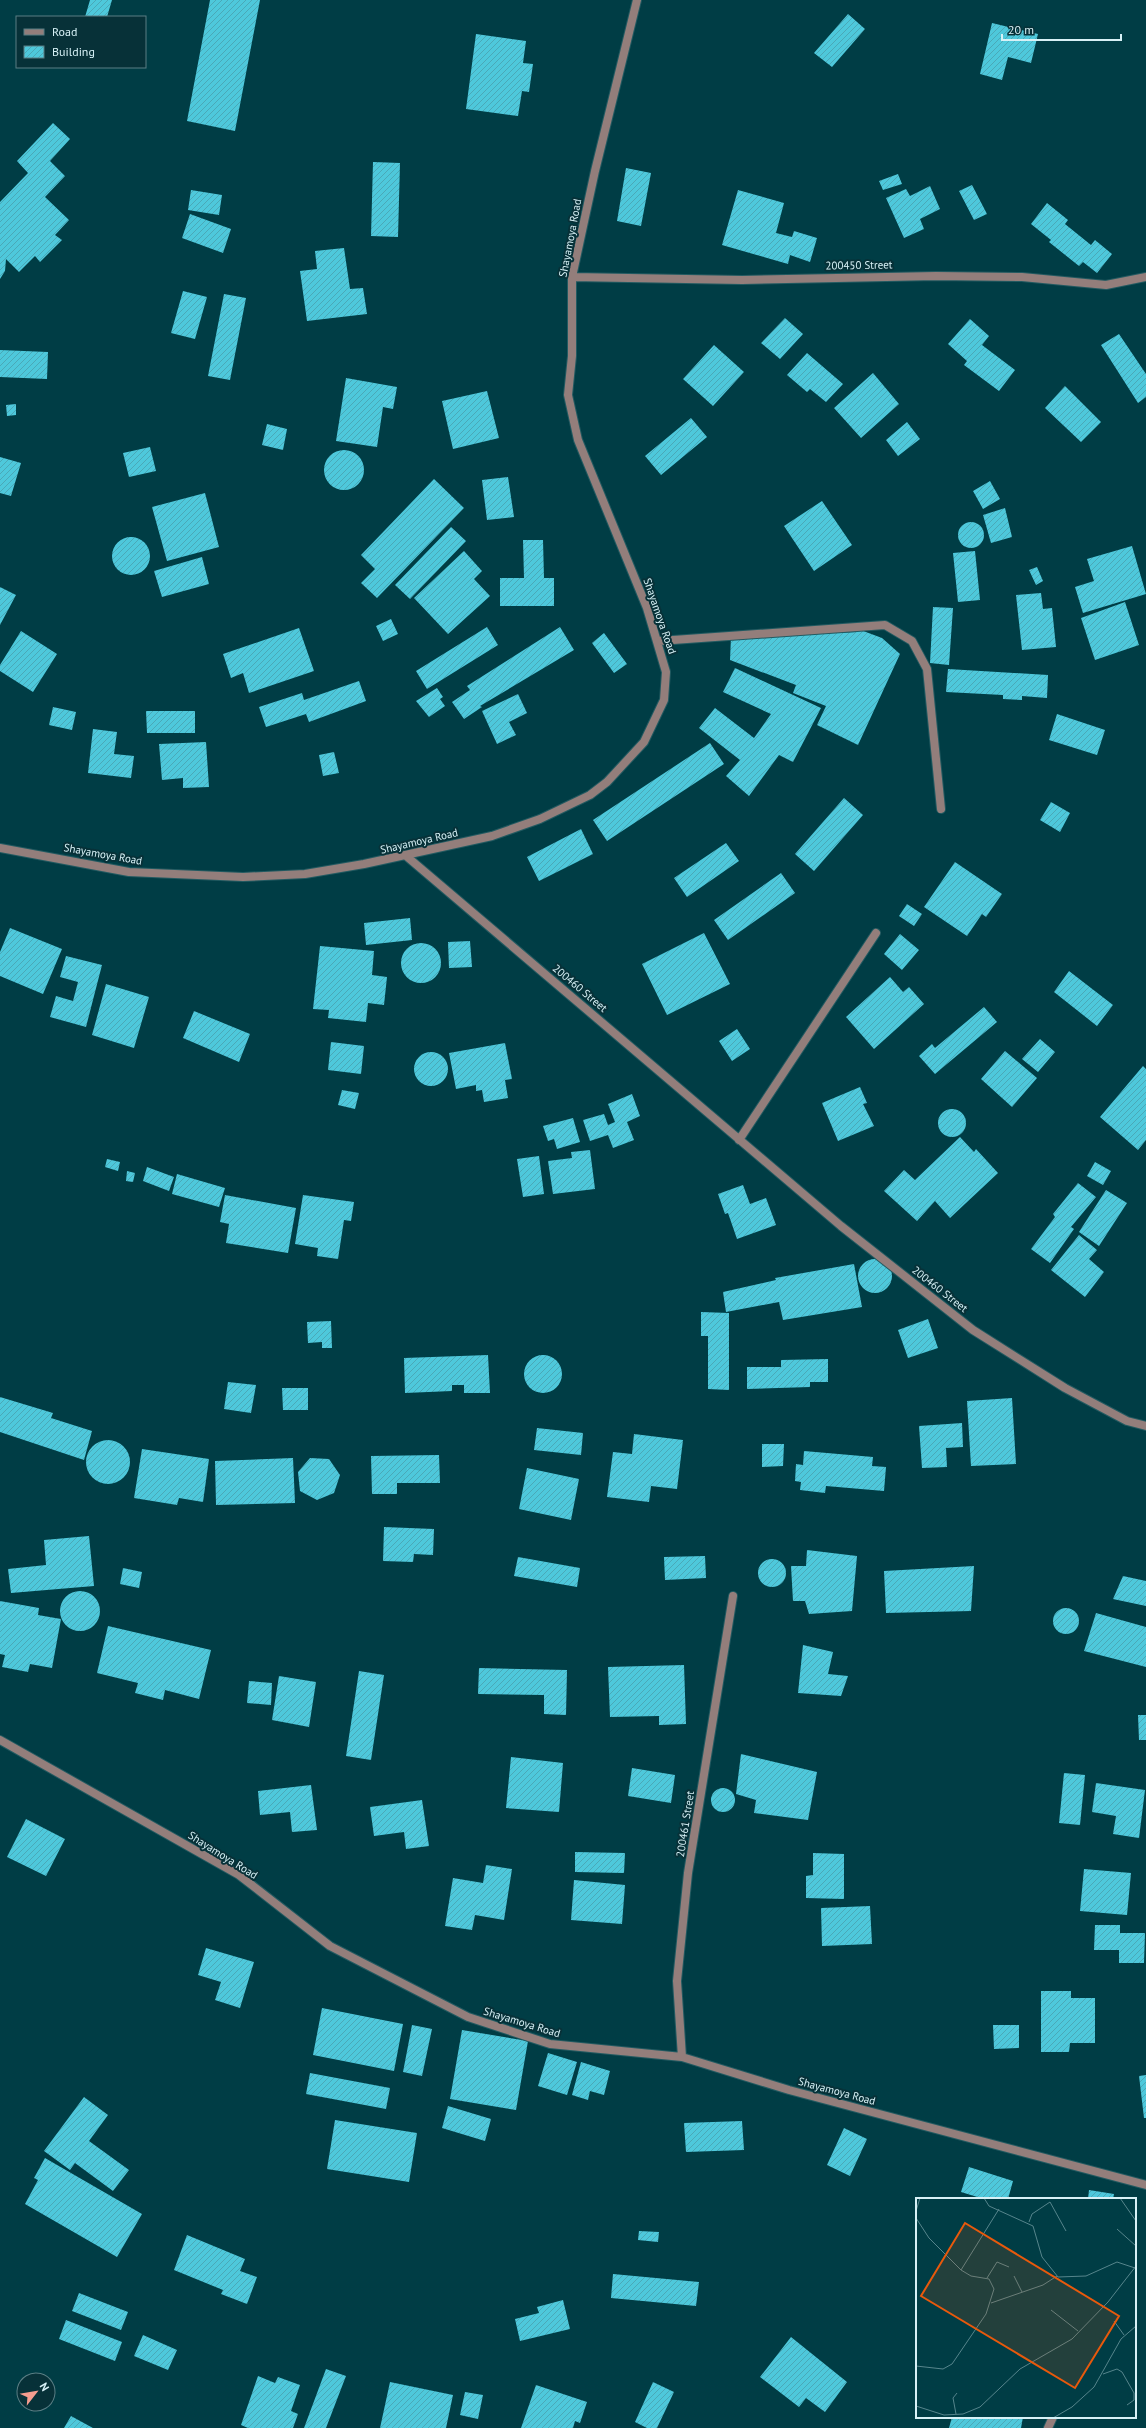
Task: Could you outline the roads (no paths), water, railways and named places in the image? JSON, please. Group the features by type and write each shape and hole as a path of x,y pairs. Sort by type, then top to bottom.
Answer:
{"street":[{"name":"Shayamoya Road","path":"0,848 129,872 243,877 305,874 405,855 492,836 540,818 590,795 607,782 644,742 656,720 664,700 666,672 659,641 578,440 568,395 572,356 572,277 595,171 637,0"},
{"name":"200450 Street","path":"572,277 742,280 849,276 1022,277 1106,285 1146,277"},
{"path":"659,641 885,625 912,641 927,669 941,809"},
{"name":"200460 Street","path":"405,855 841,1226 973,1330 1065,1388 1127,1421 1146,1426"},
{"path":"739,1140 876,933"},
{"name":"200461 Street","path":"682,2057 677,1981 688,1881 733,1596"},
{"name":"Shayamoya Road","path":"0,1740 239,1875 330,1946 468,2017 550,2044 682,2057 811,2096 1146,2185"},
{"path":"1048,2428 1053,2418"}]}
